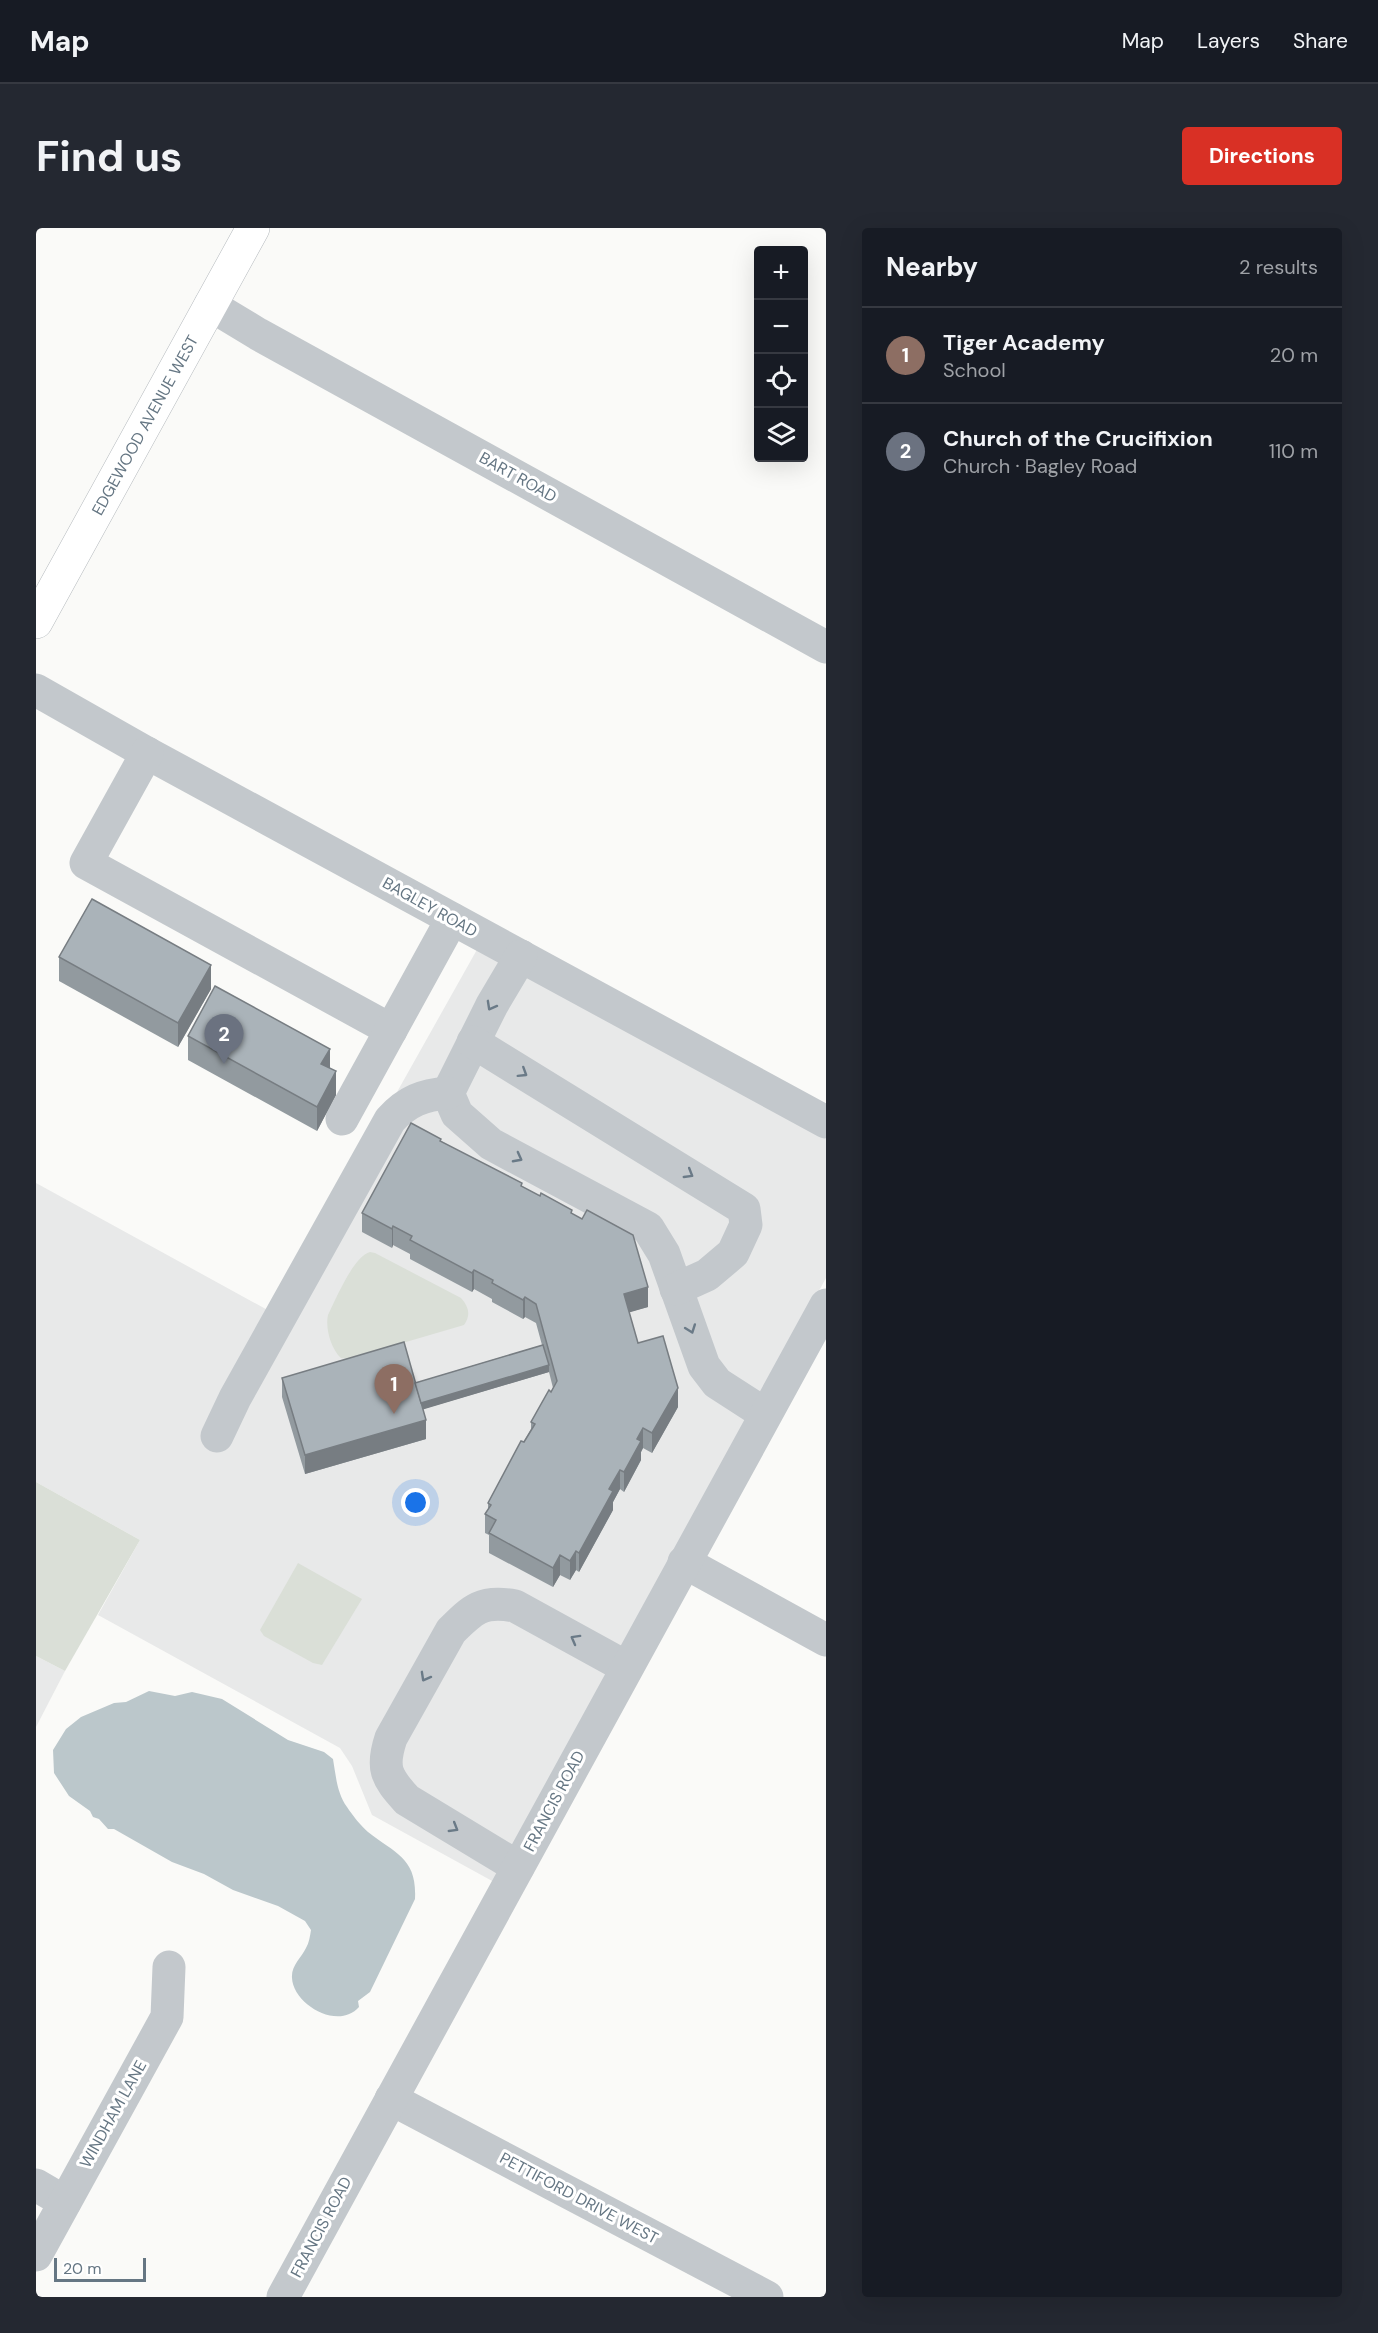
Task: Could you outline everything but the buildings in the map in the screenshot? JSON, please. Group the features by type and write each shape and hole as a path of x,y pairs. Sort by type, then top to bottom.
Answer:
{"main road":[{"name":"EDGEWOOD AVENUE WEST","path":"36,622 253,228"}],"street":[{"name":"BART ROAD","path":"210,305 258,334 826,647"},
{"name":"BAGLEY ROAD","path":"36,690 147,753 826,1122"},
{"path":"147,753 86,863 391,1030"},
{"path":"342,1119 452,919"},
{"path":"521,956 473,1042 448,1093 457,1114 491,1144 648,1228 664,1254 704,1366 717,1383 765,1414"},
{"path":"473,1042 744,1209 746,1225 733,1253 707,1275 676,1289"},
{"path":"217,1436 241,1388 390,1120 413,1100 448,1093"},
{"name":"FRANCIS ROAD","path":"284,2297 626,1667 826,1305"},
{"path":"684,1562 826,1641"},
{"path":"518,1867 406,1800 386,1771 385,1755 391,1737 451,1631 481,1606 496,1603 515,1606 626,1667"},
{"name":"WINDHAM LANE","path":"36,2255 166,2017 169,1967"},
{"name":"PETTIFORD DRIVE WEST","path":"391,2098 767,2297"},
{"path":"36,2186 65,2202"}],"shaded area":[{"path":"479,946 826,1139 826,1278 494,1882 372,1815 352,1766 340,1748 98,1615 140,1540 36,1482 36,1183 273,1313"},
{"path":"370,1252 461,1298 468,1311 468,1318 464,1325 348,1359 341,1358 330,1338 327,1326 328,1315 351,1270 364,1255"},
{"path":"36,1482 140,1540 65,1671 36,1656"},
{"path":"298,1563 362,1599 322,1665 313,1663 264,1636 260,1630"},
{"path":"36,1656 65,1671 36,1727"},
{"path":"149,1691 175,1696 192,1692 222,1699 288,1740 324,1752 333,1759 339,1790 352,1814 365,1830 396,1852 408,1866 415,1885 415,1899 370,1992 358,2001 359,2007 350,2014 329,2015 318,2011 308,2005 294,1988 293,1970 307,1946 311,1930 305,1921 278,1906 233,1890 204,1874 172,1862 114,1829 108,1829 99,1819 93,1817 90,1811 69,1796 54,1773 53,1750 66,1729 81,1717 114,1703 126,1702"}],"place":[{"name":"Church of the Crucifixion","path":"224,1064"},
{"name":"Tiger Academy","path":"394,1414"}]}
